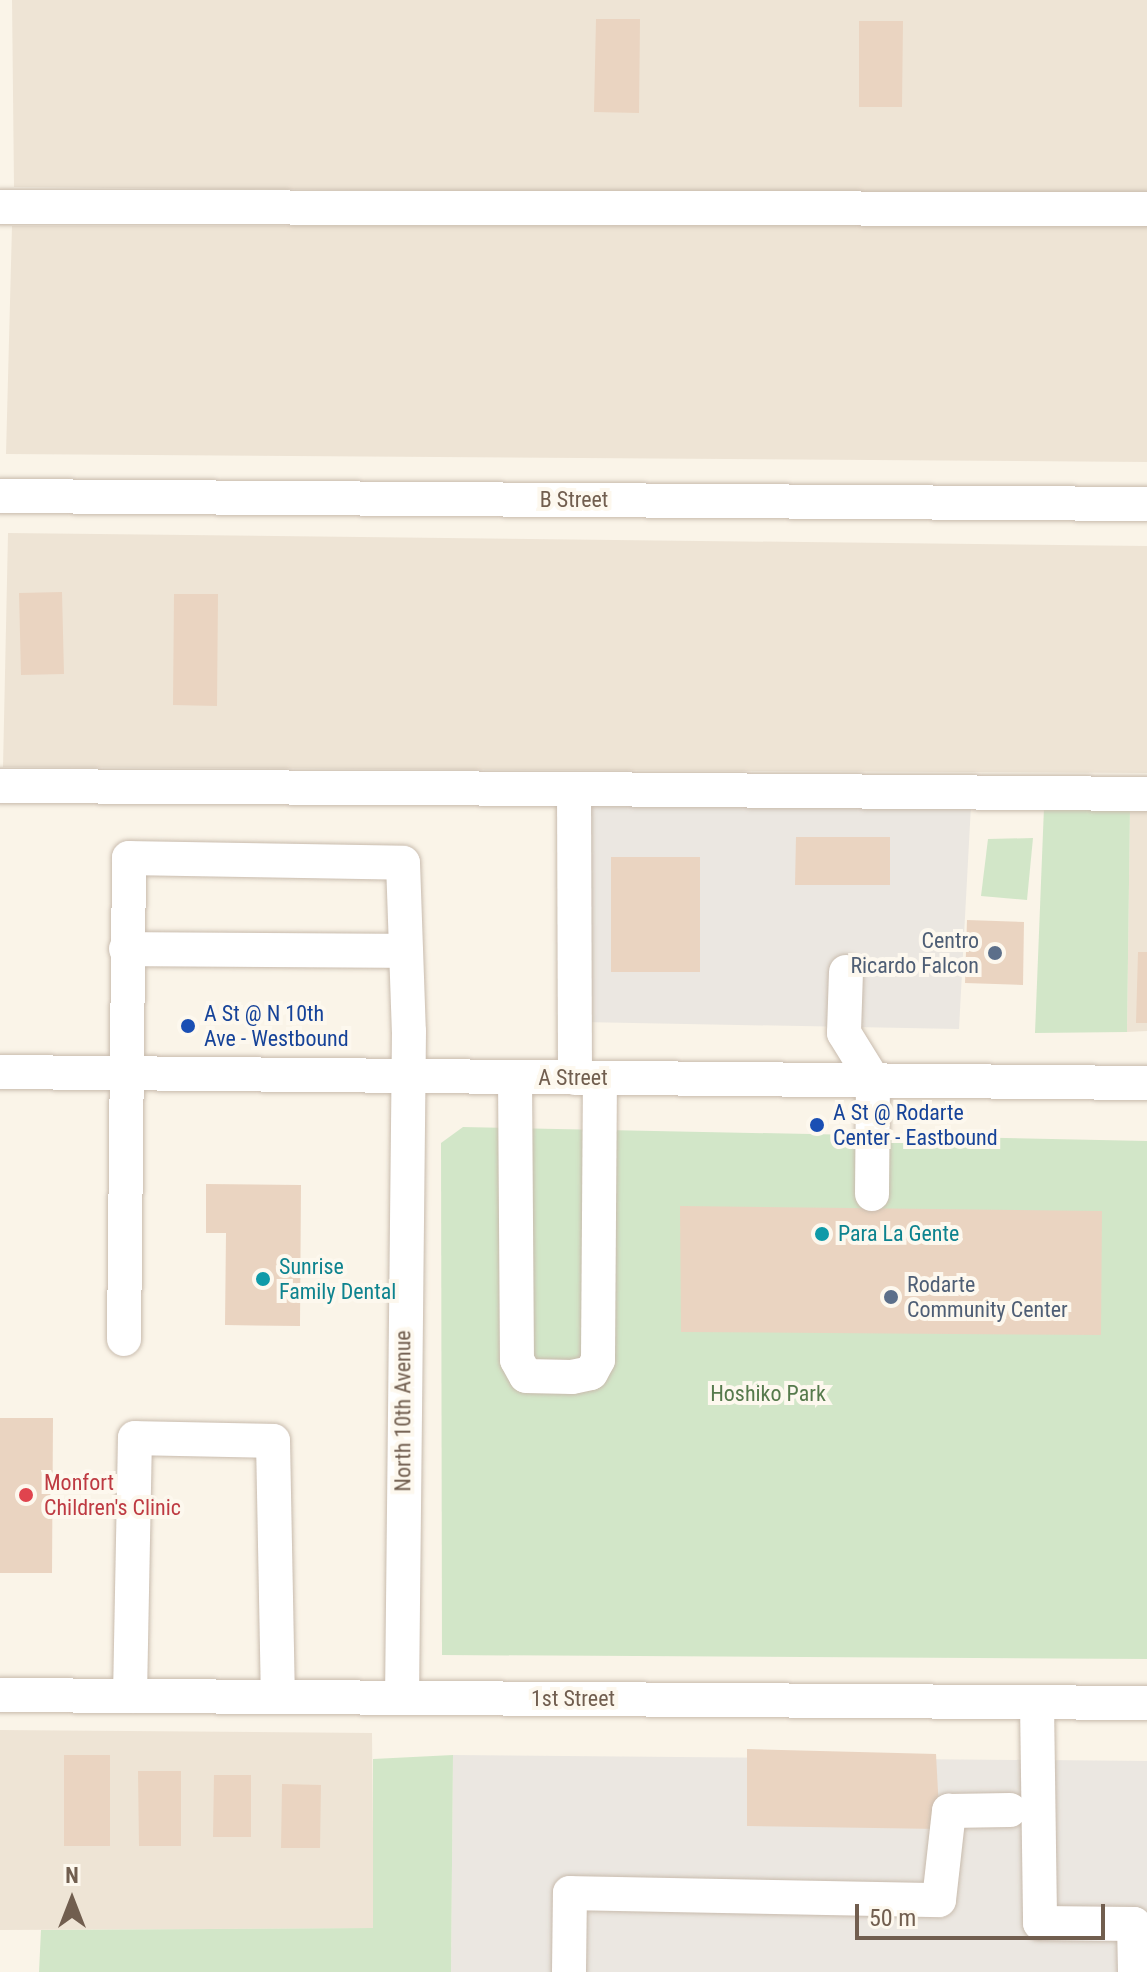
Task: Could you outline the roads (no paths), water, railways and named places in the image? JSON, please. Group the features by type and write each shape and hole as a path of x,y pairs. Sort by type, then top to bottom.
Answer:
{"street":[{"path":"0,207 1147,209"},
{"name":"B Street","path":"0,496 1147,504"},
{"path":"0,786 1147,794"},
{"path":"515,1077 517,1360 526,1376 572,1377 591,1373 598,1360 574,789"},
{"name":"North 10th Avenue","path":"126,949 129,858 403,863 406,1076 402,1698"},
{"path":"124,1339 126,949 406,951"},
{"path":"846,972 844,1033 873,1080 872,1194"},
{"name":"A Street","path":"0,1072 1147,1083"},
{"path":"130,1696 135,1438 273,1441 278,1697"},
{"name":"1st Street","path":"0,1695 1147,1703"},
{"path":"1037,1703 1040,1923 1134,1924 1135,1972"},
{"path":"569,1972 570,1893 939,1900 949,1811 1010,1810"}],"place":[{"name":"Centro Ricardo Falcon","path":"995,953"},
{"name":"A St @ N 10th Ave - Westbound","path":"188,1026"},
{"name":"A St @ Rodarte Center - Eastbound","path":"817,1125"},
{"name":"Para La Gente","path":"822,1234"},
{"name":"Sunrise Family Dental","path":"263,1279"},
{"name":"Rodarte Community Center","path":"891,1297"},
{"name":"Monfort Children's Clinic","path":"26,1495"}],"park label":[{"name":"Hoshiko Park","path":"768,1394"}]}
